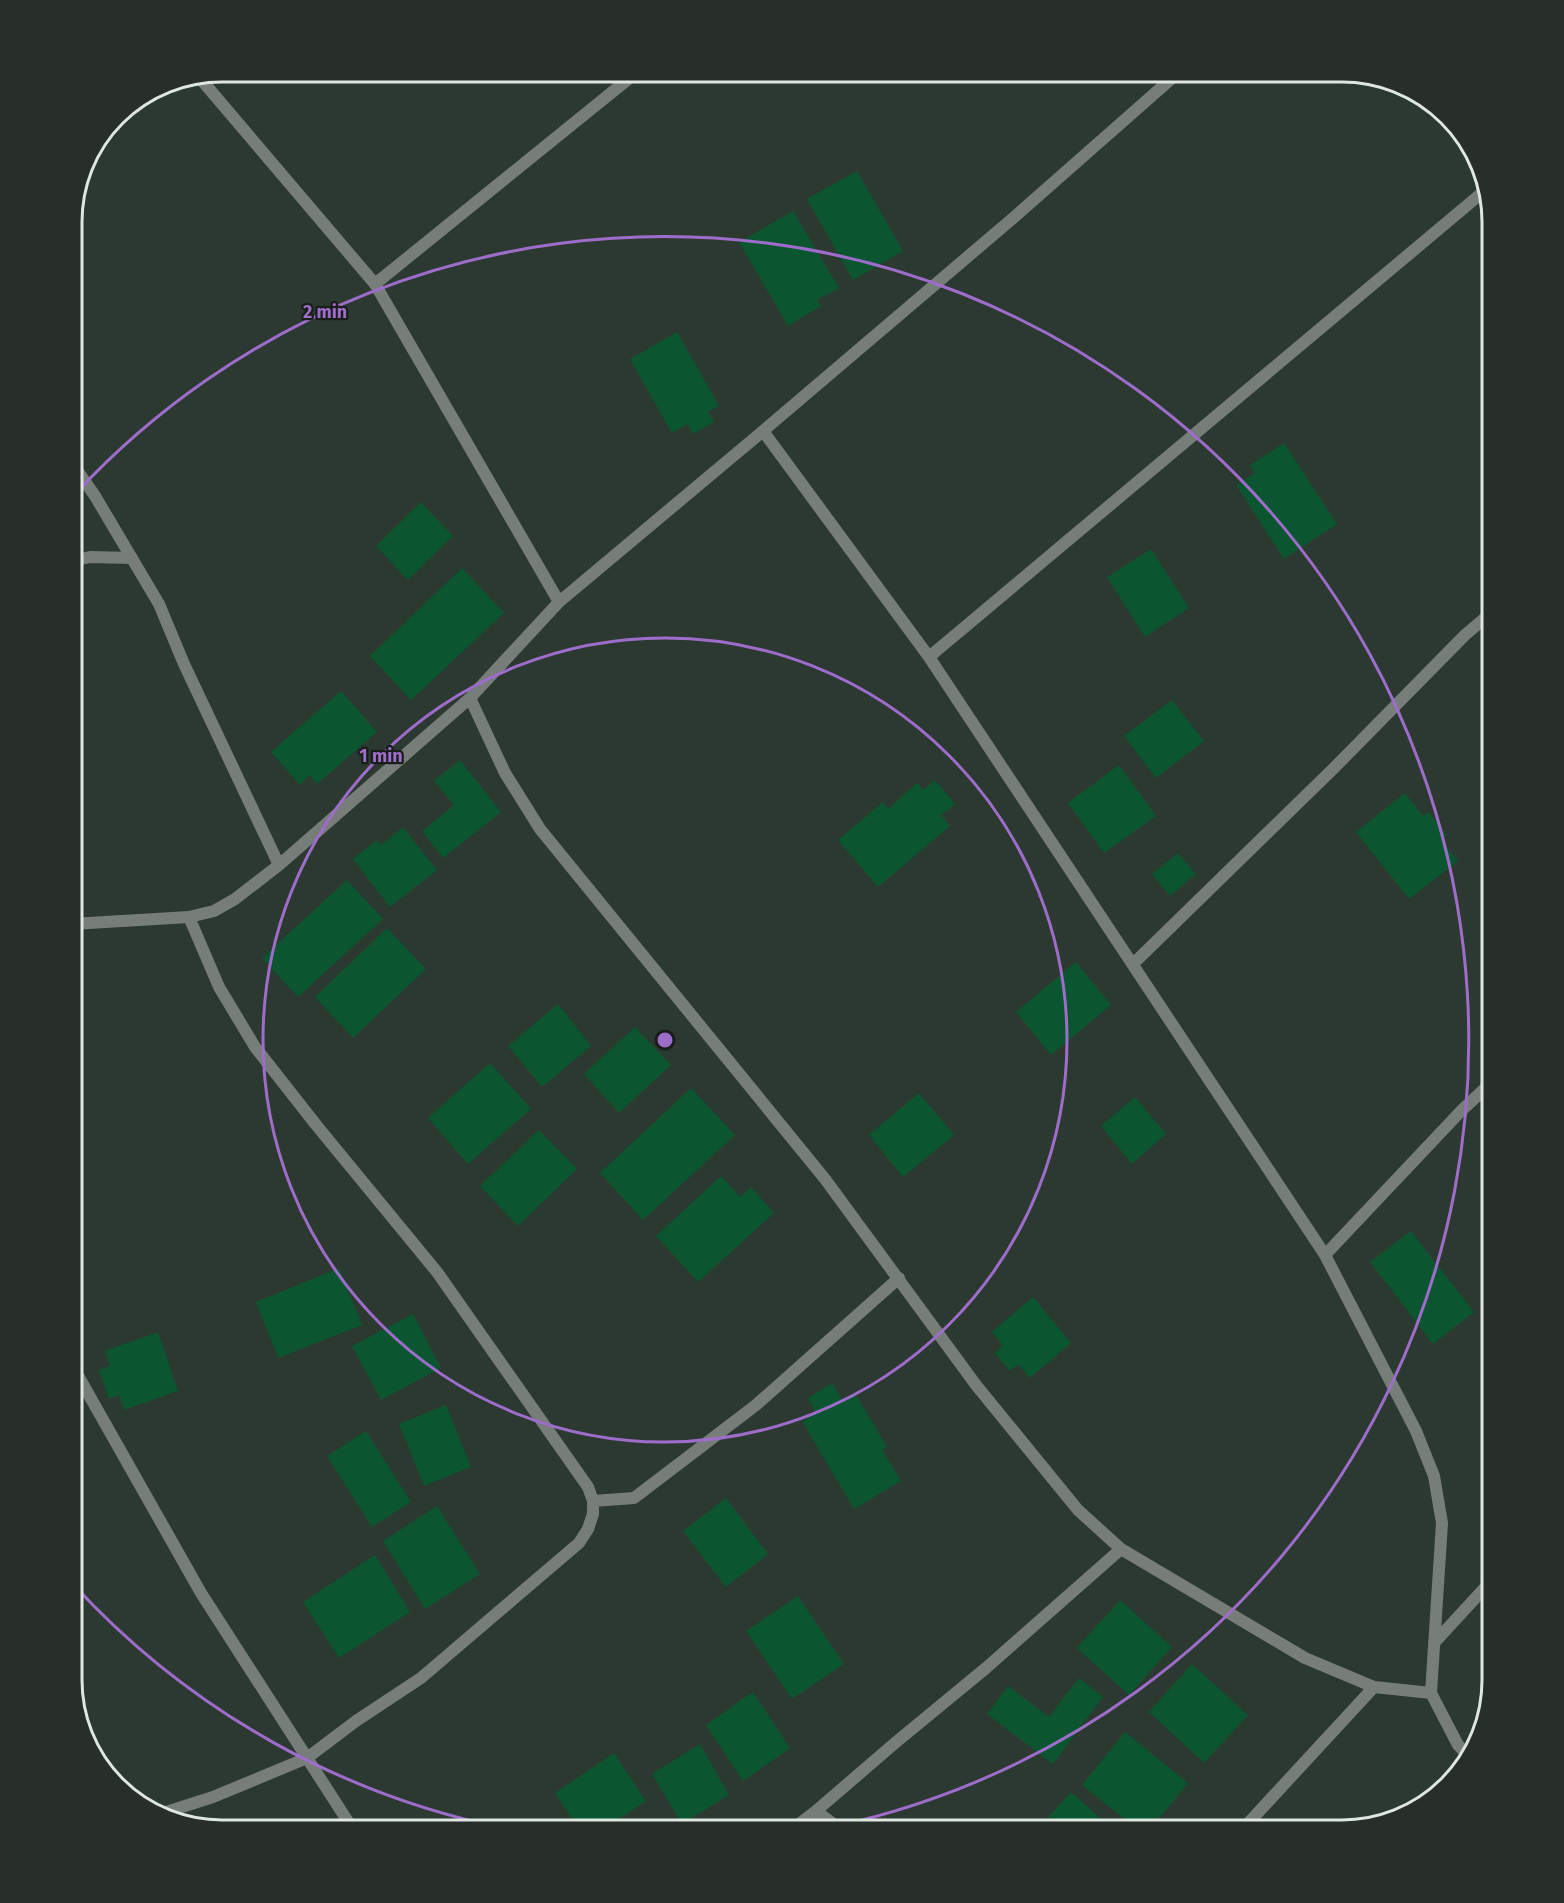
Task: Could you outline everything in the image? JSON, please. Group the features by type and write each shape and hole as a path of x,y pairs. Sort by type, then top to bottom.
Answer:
{"street":[{"path":"375,284 623,83"},
{"path":"83,923 189,917 214,911 279,865 470,698 559,602 1003,226 1166,83"},
{"path":"205,84 375,284 559,602"},
{"path":"929,657 1479,195"},
{"path":"763,431 929,657 1325,1255 1416,1431 1434,1476 1442,1523 1431,1693 1458,1745 1463,1750"},
{"path":"83,479 159,604 184,664 279,865"},
{"path":"83,559 132,558"},
{"path":"1133,964 1482,621"},
{"path":"470,698 505,773 540,829 818,1169 976,1385 1078,1510 1120,1549 1305,1658 1374,1687 1431,1693"},
{"path":"171,1811 213,1797 308,1758 356,1721 421,1678 556,1564 579,1543 588,1529 593,1514 593,1501 588,1487 437,1272 255,1047 219,987 189,917"},
{"path":"1325,1255 1482,1091"},
{"path":"593,1501 634,1498 756,1405 899,1278"},
{"path":"82,1383 201,1593 347,1820"},
{"path":"804,1820 986,1668 1120,1549"},
{"path":"1434,1643 1482,1591"},
{"path":"1250,1820 1374,1687"},
{"path":"816,1811 828,1820"}],"building":[{"path":"857,171 903,251 853,280 807,199"},
{"path":"793,211 839,288 817,300 821,306 788,326 739,242"},
{"path":"677,332 719,406 708,412 714,422 693,434 688,424 672,433 630,359"},
{"path":"1284,443 1337,524 1284,559 1236,485 1255,473 1250,465"},
{"path":"421,502 453,536 408,580 376,546"},
{"path":"1151,549 1189,608 1145,637 1107,577"},
{"path":"462,568 504,613 411,700 370,656"},
{"path":"341,691 377,732 317,784 310,775 300,785 271,752"},
{"path":"1172,700 1204,741 1156,778 1124,736"},
{"path":"460,760 501,812 443,858 422,831 454,805 434,781"},
{"path":"1119,765 1156,816 1104,853 1068,803"},
{"path":"935,780 955,804 941,815 950,826 878,887 838,840 883,802 888,809 917,783 923,790"},
{"path":"1405,793 1423,816 1429,812 1447,835 1441,840 1458,861 1409,899 1356,832"},
{"path":"403,827 437,870 390,907 353,859 377,840 381,845"},
{"path":"1178,853 1196,874 1170,896 1152,874"},
{"path":"347,880 383,919 298,997 262,958"},
{"path":"387,928 426,969 353,1038 315,997"},
{"path":"1076,962 1111,1005 1051,1055 1016,1012"},
{"path":"558,1004 591,1046 542,1087 508,1046"},
{"path":"635,1027 671,1065 619,1113 584,1074"},
{"path":"490,1063 531,1109 468,1164 428,1118"},
{"path":"691,1088 735,1135 643,1220 600,1173"},
{"path":"919,1093 954,1135 903,1177 869,1135"},
{"path":"1135,1097 1166,1134 1132,1164 1101,1126"},
{"path":"539,1130 577,1169 518,1226 480,1186"},
{"path":"721,1176 740,1197 751,1187 774,1213 698,1282 656,1236"},
{"path":"1411,1231 1474,1312 1433,1344 1370,1262"},
{"path":"339,1268 362,1325 278,1358 256,1302"},
{"path":"1033,1297 1071,1343 1030,1378 1018,1364 1010,1371 995,1353 1003,1345 992,1332"},
{"path":"413,1314 441,1368 381,1400 352,1346"},
{"path":"158,1332 178,1391 124,1410 119,1395 109,1399 99,1370 110,1366 105,1351"},
{"path":"832,1383 842,1400 855,1393 887,1447 882,1450 901,1481 854,1509 802,1421 816,1413 808,1398"},
{"path":"446,1405 471,1467 424,1486 399,1424"},
{"path":"366,1431 411,1502 372,1527 327,1456"},
{"path":"726,1498 768,1554 726,1587 683,1531"},
{"path":"437,1506 480,1574 425,1609 383,1541"},
{"path":"375,1555 410,1612 339,1658 303,1602"},
{"path":"798,1596 844,1664 792,1699 746,1631"},
{"path":"1120,1600 1172,1647 1129,1695 1077,1648"},
{"path":"1192,1664 1248,1715 1204,1763 1149,1712"},
{"path":"1079,1678 1103,1697 1053,1764 987,1714 1008,1686 1049,1717"},
{"path":"753,1692 790,1748 743,1781 706,1725"},
{"path":"1125,1732 1188,1783 1158,1820 1125,1820 1082,1785"},
{"path":"700,1744 729,1795 688,1820 680,1820 652,1774"},
{"path":"614,1753 646,1801 618,1820 573,1820 555,1793"},
{"path":"1071,1792 1103,1820 1046,1820"}]}
